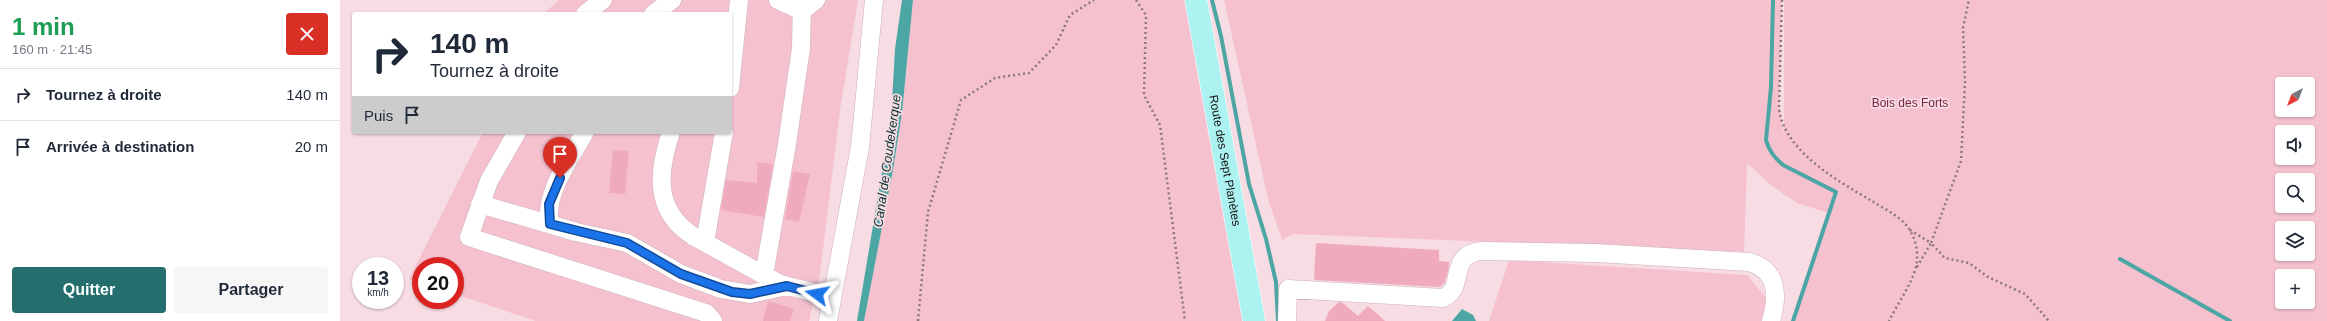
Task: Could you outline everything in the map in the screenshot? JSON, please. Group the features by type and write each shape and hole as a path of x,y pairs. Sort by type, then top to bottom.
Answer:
{"main road":[{"name":"Route des Sept Planètes","path":"1196,0 1254,321"}],"street":[{"path":"587,12 603,0"},
{"path":"656,12 672,0 677,12"},
{"path":"732,68 739,0"},
{"path":"764,275 788,136 806,4 778,0"},
{"path":"828,321 860,147 874,0"},
{"path":"516,134 491,177 469,237 706,313 713,321"},
{"path":"550,224 547,210 551,197 584,134"},
{"path":"670,134 660,174 664,198 671,212 682,227 705,242 787,286 832,297"},
{"path":"705,242 724,134"},
{"path":"480,204 550,224 627,243 681,274 721,289 750,294 787,286"},
{"path":"1287,321 1288,289 1440,298 1447,296 1452,291 1459,266 1464,258 1472,252 1482,251 1596,253 1736,260 1761,267 1772,280 1776,297 1771,321"}],"path":[{"path":"918,321 928,212 961,100 995,78 1029,73 1056,45 1070,16 1094,0"},
{"path":"1136,0 1146,15 1144,95 1160,126 1185,321"},
{"path":"1782,0 1779,107 1780,120 1786,132 1795,144 1827,172 1901,220 1910,230 1931,243 1945,258 1969,262 1988,277 2025,294 2049,321"},
{"path":"1889,321 1913,272 1931,243 1961,161 1965,82 1963,28 1969,0"},
{"path":"1910,230 1917,253 1913,272"}],"green space":[{"path":"559,0 858,0 840,110 820,274 809,321 536,321 464,297 464,257 420,257 482,134 732,134 732,12 545,12"},
{"path":"913,0 1186,0 1245,321 864,321 893,170 902,113"},
{"name":"Bois des Forts","path":"1224,0 1782,0 1779,107 1784,133 1784,0 2327,0 2327,321 1793,321 1829,213 1797,203 1772,186 1747,163 1744,252 1293,234 1282,240 1268,199"},
{"path":"1509,260 1747,275 1767,299 1761,321 1489,321"},
{"path":"412,273 412,280 409,279"}],"water":[{"name":"Canal de Coudekerque","path":"902,0 913,0 902,113 893,170 864,321 857,321 891,119 895,49"},
{"path":"1462,309 1473,315 1476,321 1452,321"}],"building":[{"path":"613,150 629,151 625,194 609,193"},
{"path":"757,162 773,164 764,217 721,210 726,180 757,183"},
{"path":"793,171 810,174 799,222 785,219"},
{"path":"1316,243 1439,250 1439,261 1449,262 1449,267 1445,282 1440,287 1314,280"},
{"path":"768,301 794,309 790,321 763,321"},
{"path":"1339,302 1343,303 1358,316 1368,306 1385,321 1325,321 1329,311"}],"waterway":[{"path":"1212,0 1221,36 1249,184 1266,239 1276,282 1278,321"},
{"path":"1773,0 1771,87 1766,140 1767,144 1772,154 1783,165 1836,192 1793,321"},
{"path":"2120,259 2230,321"}],"route":[{"path":"560,178 547,210 550,224 585,234 619,240 636,246 681,274 732,292 750,294 787,286 817,294"}]}
